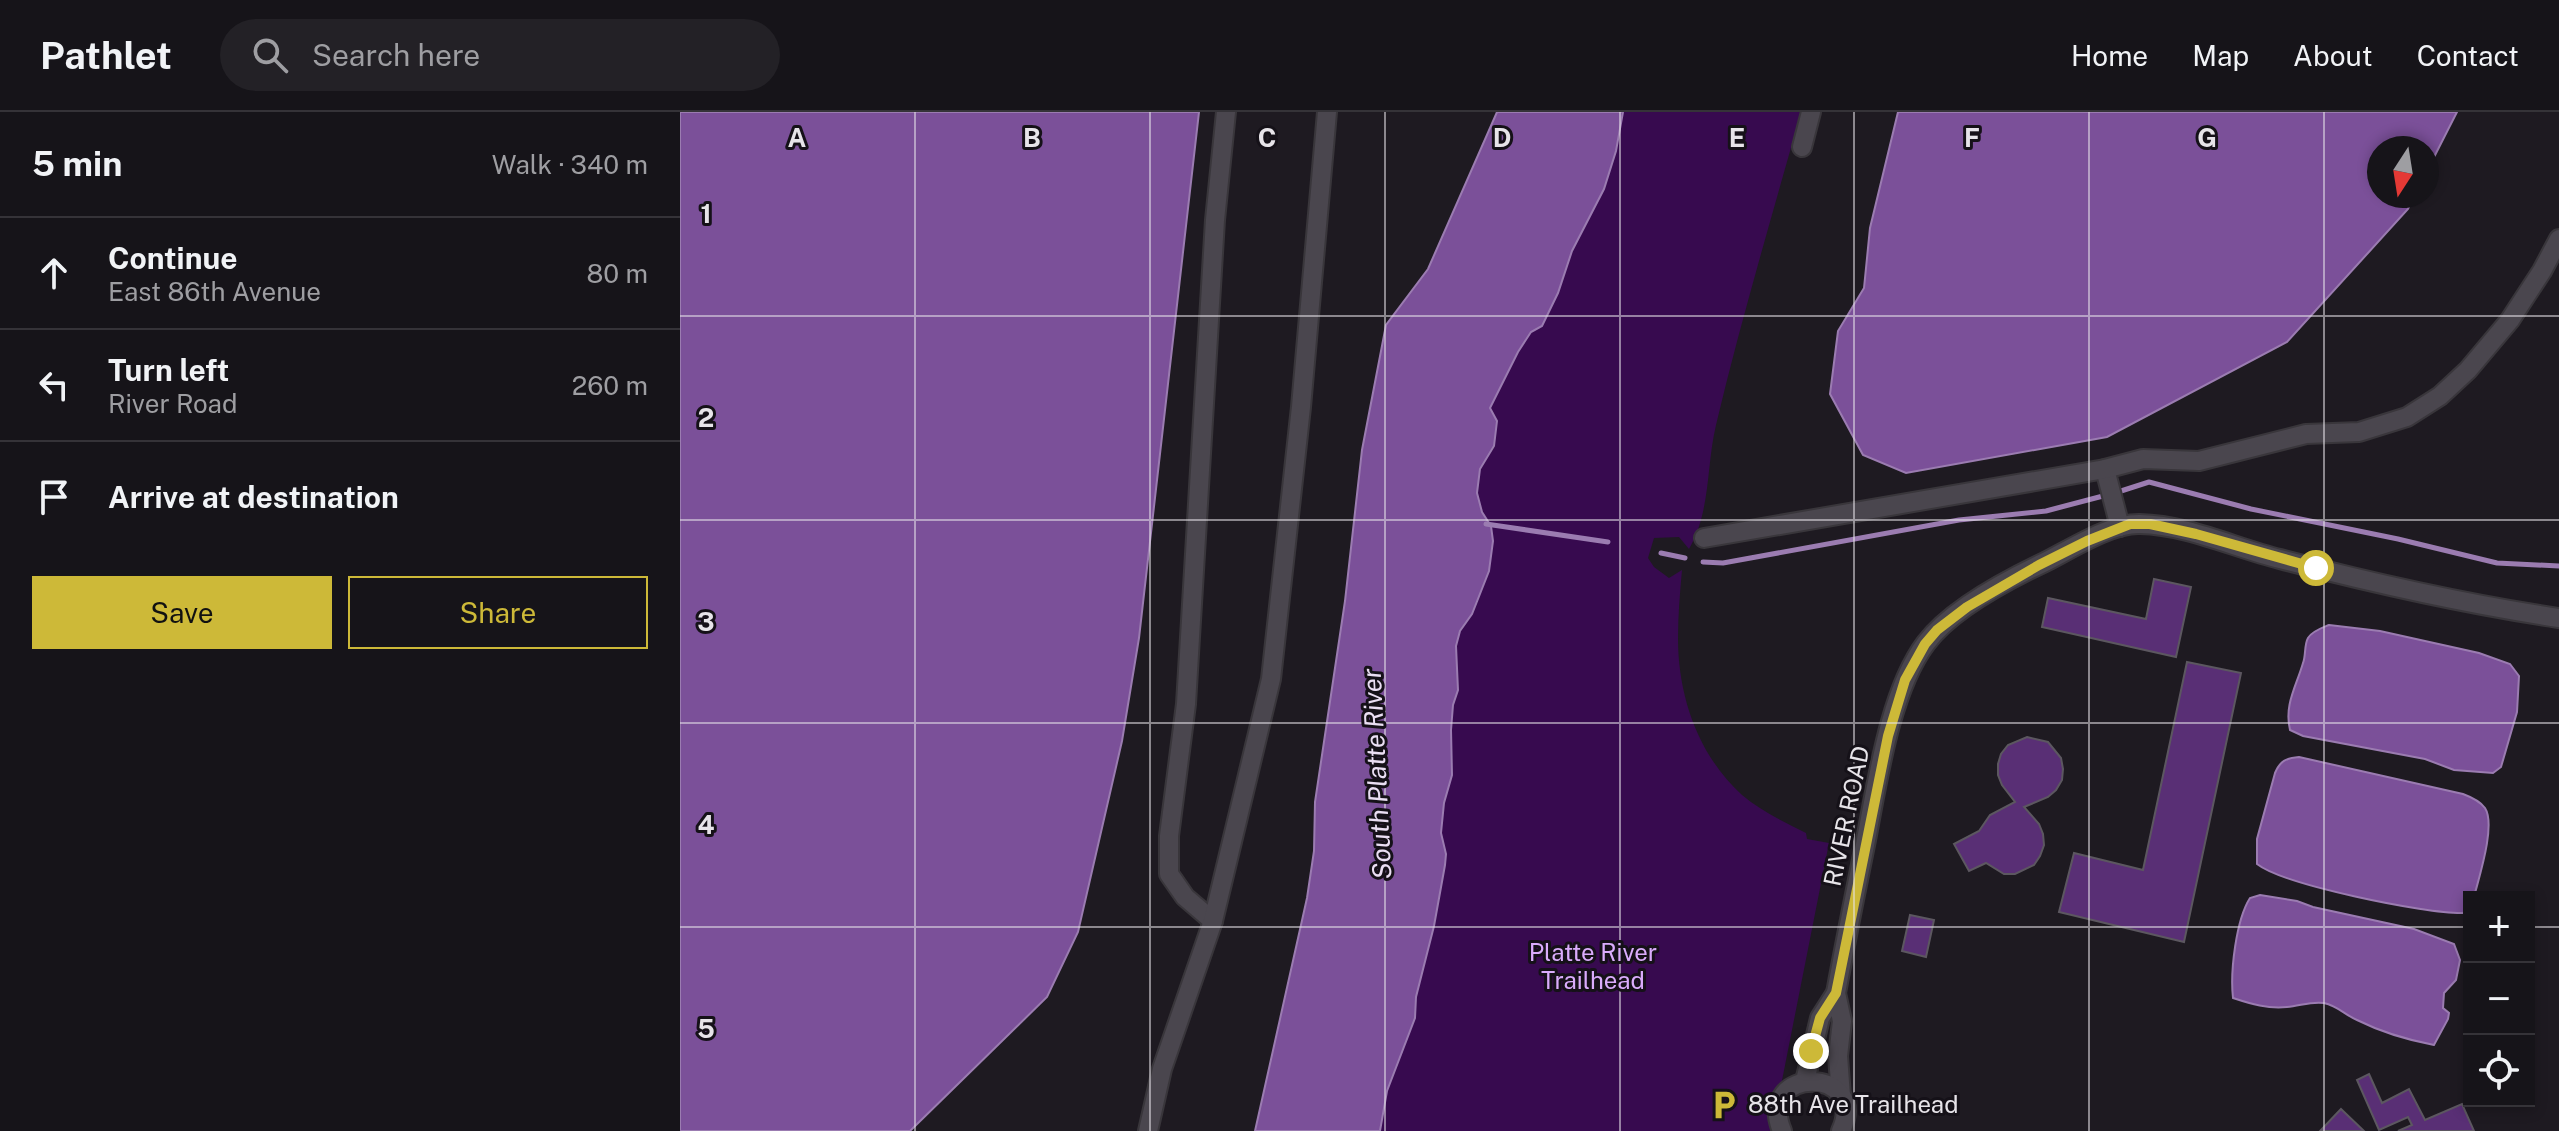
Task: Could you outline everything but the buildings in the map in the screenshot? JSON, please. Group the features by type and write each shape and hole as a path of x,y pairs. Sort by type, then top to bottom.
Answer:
{"street":[{"path":"1213,921 1185,897 1169,874 1169,836 1186,704 1215,220 1226,112"},
{"path":"1148,1131 1162,1069 1213,921 1271,679 1303,392 1327,112"},
{"path":"1802,147 1811,112"},
{"path":"1704,538 2107,477 2143,459 2199,461 2306,434 2359,432 2407,417 2440,396 2468,370 2510,320 2559,239"},
{"path":"2107,477 2118,519 2130,524 2150,524 2196,534 2330,572 2447,598 2559,618"},
{"name":"RIVER ROAD","path":"1805,1081 1820,1018 1836,993 1888,736 1912,664 1937,630 1967,607 2118,519"},
{"name":"RIVER ROAD","path":"1836,993 1842,1021 1838,1056 1841,1096 1846,1109 1841,1131"},
{"path":"1782,1131 1778,1113 1786,1092 1805,1081 1825,1083 1841,1096"}],"green space":[{"name":"Platte River Trailhead","path":"1623,112 1801,112 1726,386 1713,441 1701,520 1689,549 1679,537 1654,538 1648,558 1669,578 1682,570 1678,638 1682,681 1694,723 1713,762 1742,795 1757,806 1806,833 1807,839 1829,843 1772,1131 1380,1131 1387,1091 1415,1018 1416,997 1434,926 1445,864 1441,833 1444,803 1452,775 1451,730 1458,690 1456,646 1489,571 1493,541 1491,526 1482,512 1477,493 1480,469 1495,446 1490,408 1518,352 1558,293 1572,251 1604,189 1616,151"}],"water":[{"path":"680,112 1199,112 1139,638 1122,741 1078,932 1047,997 910,1131 680,1131"},
{"name":"South Platte River","path":"1497,112 1623,112 1616,151 1604,189 1572,251 1558,293 1542,326 1531,332 1518,352 1490,408 1497,421 1494,446 1480,469 1477,493 1482,512 1491,526 1493,541 1489,571 1456,646 1458,690 1451,730 1452,775 1444,803 1441,833 1445,865 1416,997 1415,1018 1387,1091 1380,1131 1255,1131 1307,898 1314,851 1315,802 1345,601 1362,450 1386,325 1428,269"},
{"path":"1898,112 2457,112 2439,147 2439,136 2367,136 2367,208 2408,208 2287,342 2107,437 1906,473 1863,455 1830,394 1838,331 1864,288 1870,228"},
{"path":"2329,625 2380,631 2479,653 2510,664 2519,676 2517,712 2501,767 2493,773 2454,770 2425,759 2303,736 2290,730 2290,704 2307,641 2315,632"},
{"path":"2299,757 2463,794 2481,803 2488,816 2488,838 2476,891 2463,891 2463,913 2389,903 2324,889 2295,881 2257,864 2257,839 2275,773 2290,758"},
{"path":"2260,895 2414,929 2454,944 2460,960 2456,980 2444,993 2443,1008 2449,1013 2448,1019 2434,1045 2376,1028 2324,1003 2273,1007 2233,998 2233,961 2241,919 2250,898"}],"waterway":[{"path":"2121,491 2149,482 2251,509 2497,563 2559,566"},
{"path":"1703,562 1723,563 1959,520 2046,511 2103,496"},
{"path":"1486,524 1608,542"},
{"path":"1661,553 1685,558"}],"place":[{"name":"88th Ave Trailhead","path":"1724,1105"}],"route":[{"path":"1811,1051 1820,1018 1836,993 1888,736 1912,664 1937,630 1967,607 2039,565 2130,524 2150,524 2196,534 2316,568"}]}
